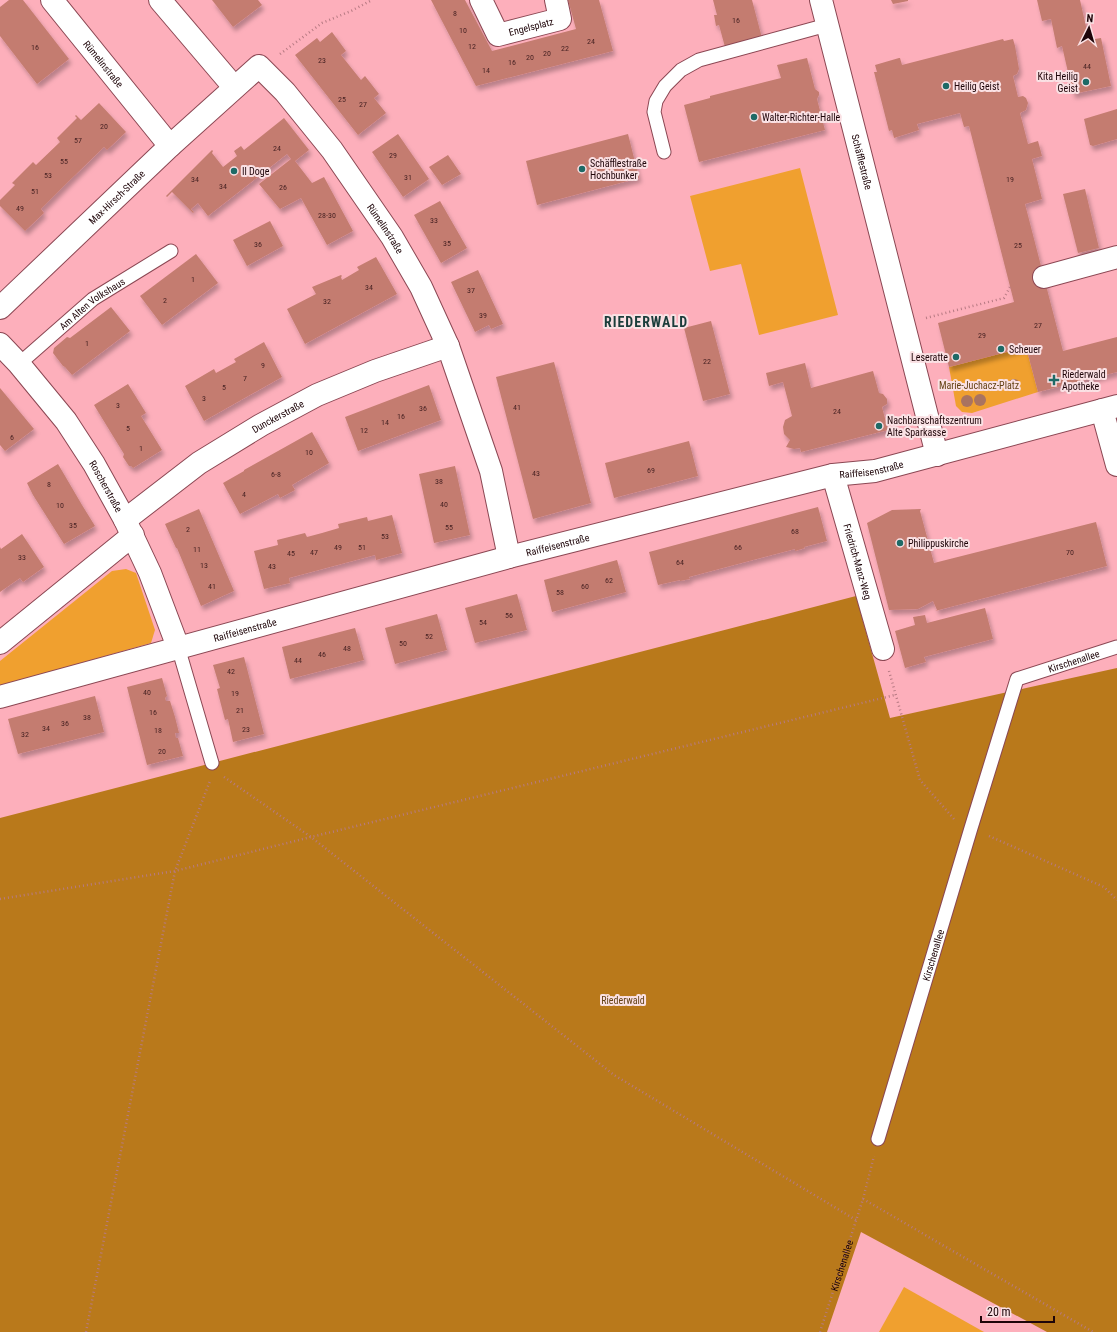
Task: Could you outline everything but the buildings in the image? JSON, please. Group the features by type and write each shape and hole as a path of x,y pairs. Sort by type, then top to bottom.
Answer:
{"street":[{"name":"Rümelinstraße","path":"52,0 170,146"},
{"path":"160,0 234,87 259,66"},
{"name":"Engelsplatz","path":"481,0 498,35 560,19 556,0"},
{"name":"Schäfflestraße","path":"821,0 938,455"},
{"name":"Rümelinstraße","path":"259,66 285,92 332,150 392,237 421,287 448,346 491,471 509,557"},
{"name":"Max-Hirsch-Straße","path":"0,308 234,87"},
{"path":"1044,277 1117,257"},
{"name":"Roscherstraße","path":"0,344 19,364 66,421 94,464 129,527 150,573 178,647"},
{"name":"Dunckerstraße","path":"129,527 199,463 261,425 324,392 375,371 448,346"},
{"path":"1110,408 1117,465"},
{"name":"Raiffeisenstraße","path":"0,697 509,557 833,475 875,471 1110,408"},
{"name":"Friedrich-Manz-Weg","path":"833,475 883,649"},
{"path":"0,643 129,527"}],"lane":[{"path":"664,152 654,112 656,101 665,86 681,70 699,60 828,25"},
{"name":"Am Alten Volkshaus","path":"19,364 93,299 171,251"},
{"name":"Kirschenallee","path":"878,1139 1017,678 1117,646"},
{"path":"178,647 212,763"}],"path":[{"path":"259,66 280,54 322,23 351,11 372,0"},
{"path":"904,323 1004,298 1010,287"},
{"path":"883,649 920,780 953,818 971,828 1104,887 1117,900"},
{"path":"0,900 175,871 895,695"},
{"path":"221,775 311,837 614,1075 856,1220"},
{"path":"86,1332 175,871 211,777"},
{"name":"Kirschenallee","path":"820,1332 863,1199 878,1139"},
{"path":"863,1199 1093,1332"}],"green space":[{"path":"800,168 838,315 759,335 741,264 710,271 690,196"},
{"name":"Marie-Juchacz-Platz","path":"1026,347 1038,392 972,413 962,412 956,406 949,367"},
{"path":"126,569 136,573 155,630 151,643 0,686 0,661 112,571"},
{"name":"Riederwald","path":"856,596 890,718 1117,668 1117,1332 1047,1332 861,1232 827,1332 0,1332 0,818"},
{"path":"904,1287 984,1332 879,1332"}],"place":[{"name":"Kita Heilig Geist","path":"1086,82"},
{"name":"Heilig Geist","path":"946,86"},
{"name":"Walter-Richter-Halle","path":"754,117"},
{"name":"Schäfflestraße Hochbunker","path":"582,169"},
{"name":"Il Doge","path":"234,171"},
{"name":"Scheuer","path":"1001,349"},
{"name":"Leseratte","path":"956,357"},
{"name":"Riederwald Apotheke","path":"1054,380"},
{"name":"Nachbarschaftszentrum Alte Sparkasse","path":"879,426"},
{"name":"Philippuskirche","path":"900,543"}],"district":[{"name":"RIEDERWALD","path":"646,322"}]}
